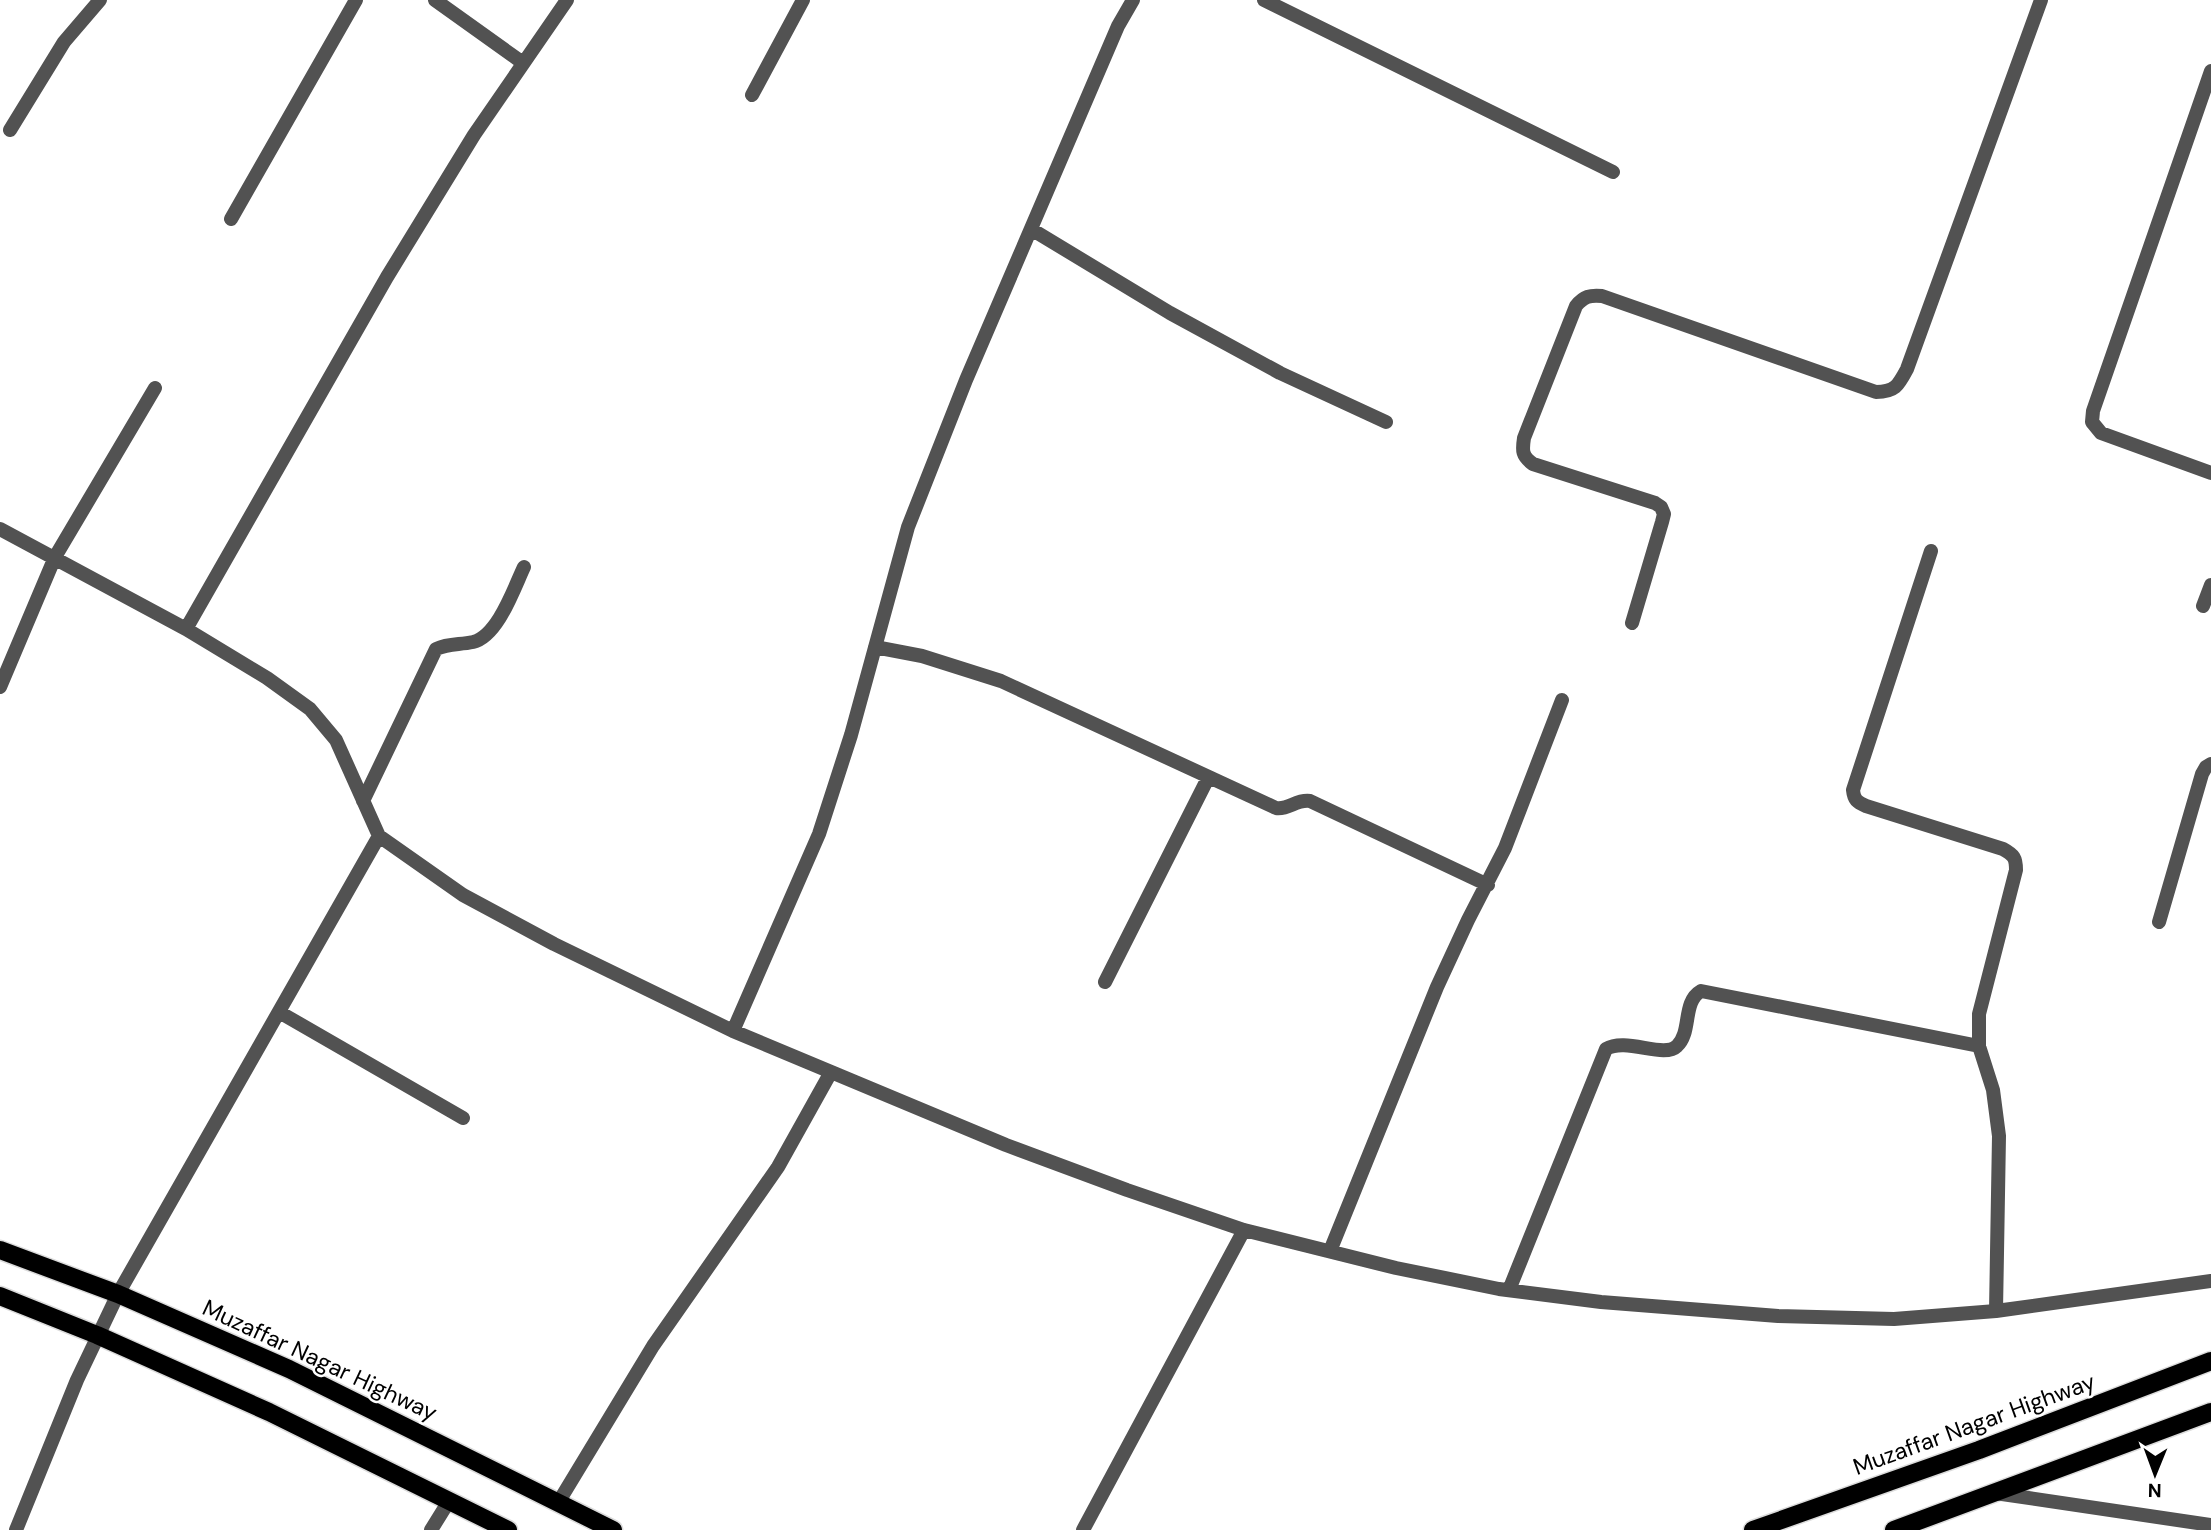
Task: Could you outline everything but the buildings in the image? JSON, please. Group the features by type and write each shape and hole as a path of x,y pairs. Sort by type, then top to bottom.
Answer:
{"main road":[{"name":"Muzaffar Nagar Highway","path":"0,1250 118,1294 289,1369 613,1530"},
{"path":"0,1296 97,1335 269,1412 508,1530"},
{"name":"Muzaffar Nagar Highway","path":"1753,1530 1979,1450 2211,1361"},
{"path":"1894,1530 2211,1412"}],"street":[{"path":"10,130 64,42 100,0"},
{"path":"231,219 356,0"},
{"path":"435,0 523,63"},
{"path":"186,629 387,277 474,135 566,0"},
{"path":"752,95 803,0"},
{"path":"733,1031 819,834 851,735 908,527 966,380 1118,26 1133,0"},
{"path":"1264,0 1613,172"},
{"path":"1632,623 1664,514 1661,507 1533,464 1524,458 1522,450 1524,438 1576,306 1590,295 1602,296 1875,392 1889,392 1899,384 1907,369 2041,0"},
{"path":"2211,71 2093,411 2092,422 2101,433 2211,473"},
{"path":"1031,229 1170,313 1280,373 1386,422"},
{"path":"0,687 55,556 155,388"},
{"path":"0,529 55,556 186,629 267,678 310,709 335,740 379,836 463,895 554,944 733,1031 1006,1145 1244,1230 1396,1268 1509,1290 1778,1316 1894,1319 1996,1311 2211,1281"},
{"path":"1931,551 1853,790 1857,802 1866,806 2003,849 2016,860 2016,870 1979,1014 1979,1046 1993,1090 1999,1136 1996,1311"},
{"path":"363,802 436,649 446,644 473,642 486,635 498,620 524,567"},
{"path":"2203,606 2211,585"},
{"path":"876,648 922,656 1000,681 1276,808 1287,808 1296,801 1310,801 1488,885"},
{"path":"1329,1251 1437,987 1505,848 1562,700"},
{"path":"2159,922 2202,774 2211,764"},
{"path":"1105,982 1208,778"},
{"path":"16,1530 97,1335 118,1294 379,836"},
{"path":"1509,1290 1606,1049 1624,1044 1663,1050 1677,1046 1695,995 1701,991 1979,1046"},
{"path":"279,1012 463,1118"},
{"path":"558,1503 653,1346 778,1167 831,1072"},
{"path":"1083,1530 1244,1230"},
{"path":"1995,1493 2211,1525"},
{"path":"431,1530 449,1501"}]}
